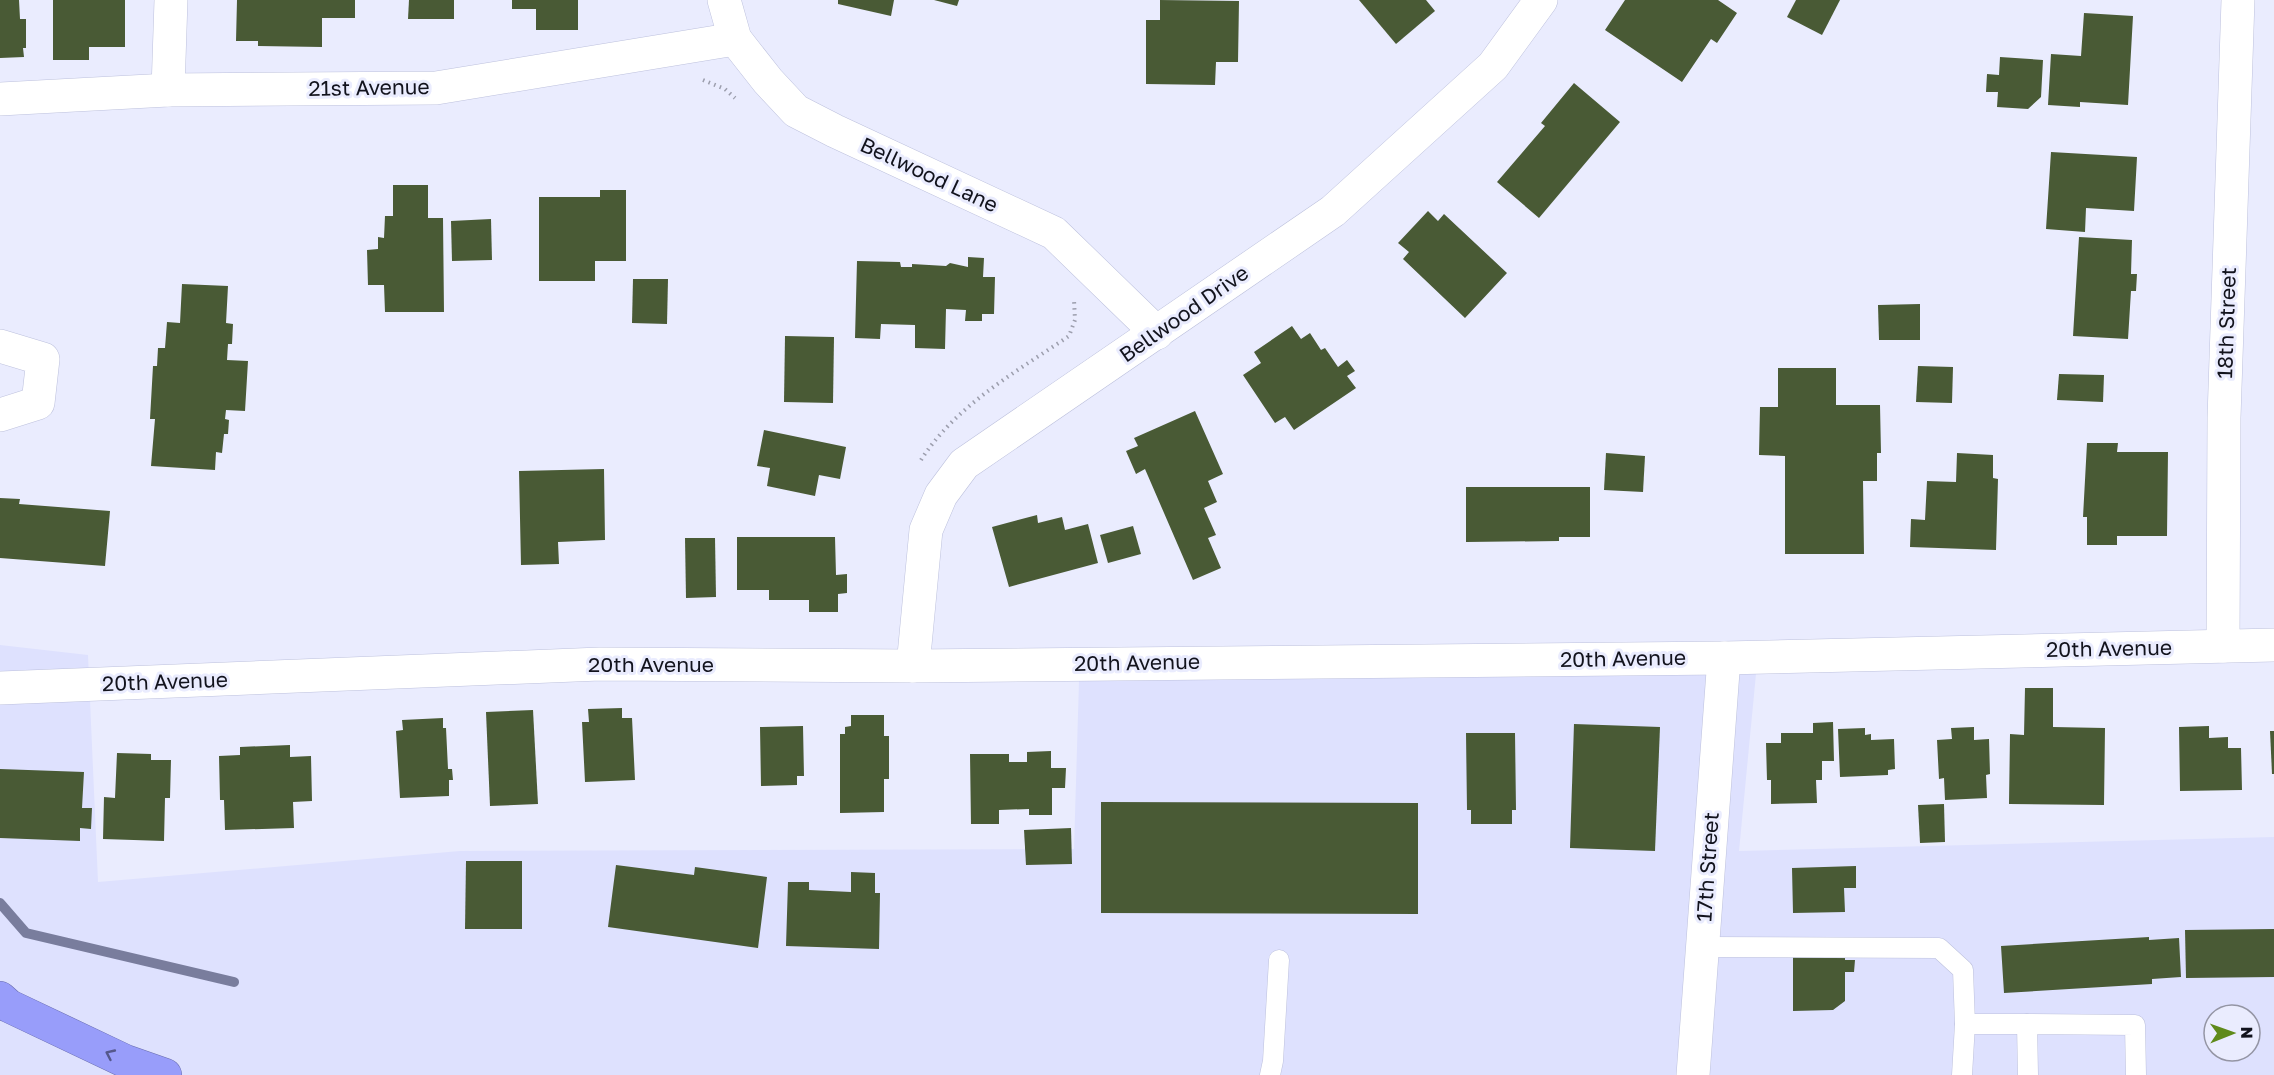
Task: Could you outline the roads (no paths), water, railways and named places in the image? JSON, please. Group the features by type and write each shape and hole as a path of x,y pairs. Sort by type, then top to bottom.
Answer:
{"highway":[{"path":"0,998 9,1006 125,1061 165,1075"}],"street":[{"path":"168,90 171,0"},
{"name":"Bellwood Lane","path":"724,0 735,39 768,81 796,111 1054,233 1157,333"},
{"name":"Bellwood Drive","path":"913,666 926,530 941,495 964,464 1333,211 1493,66 1541,0"},
{"name":"18th Street","path":"2223,646 2224,418 2238,0"},
{"name":"21st Avenue","path":"0,99 168,90 436,88 735,39"},
{"path":"0,346 43,359 38,403 0,415"},
{"name":"20th Avenue","path":"0,688 600,664 913,666 1724,658 2274,645"},
{"name":"17th Street","path":"1693,1075 1724,658"}],"lane":[{"path":"1702,946 1939,948 1963,970 1965,1024 1962,1075"},
{"path":"1270,1075 1273,1061 1279,960"},
{"path":"1965,1024 2135,1025 2136,1075"},
{"path":"2027,1024 2028,1075"}],"waterway":[{"path":"0,903 26,933 234,982"}]}
